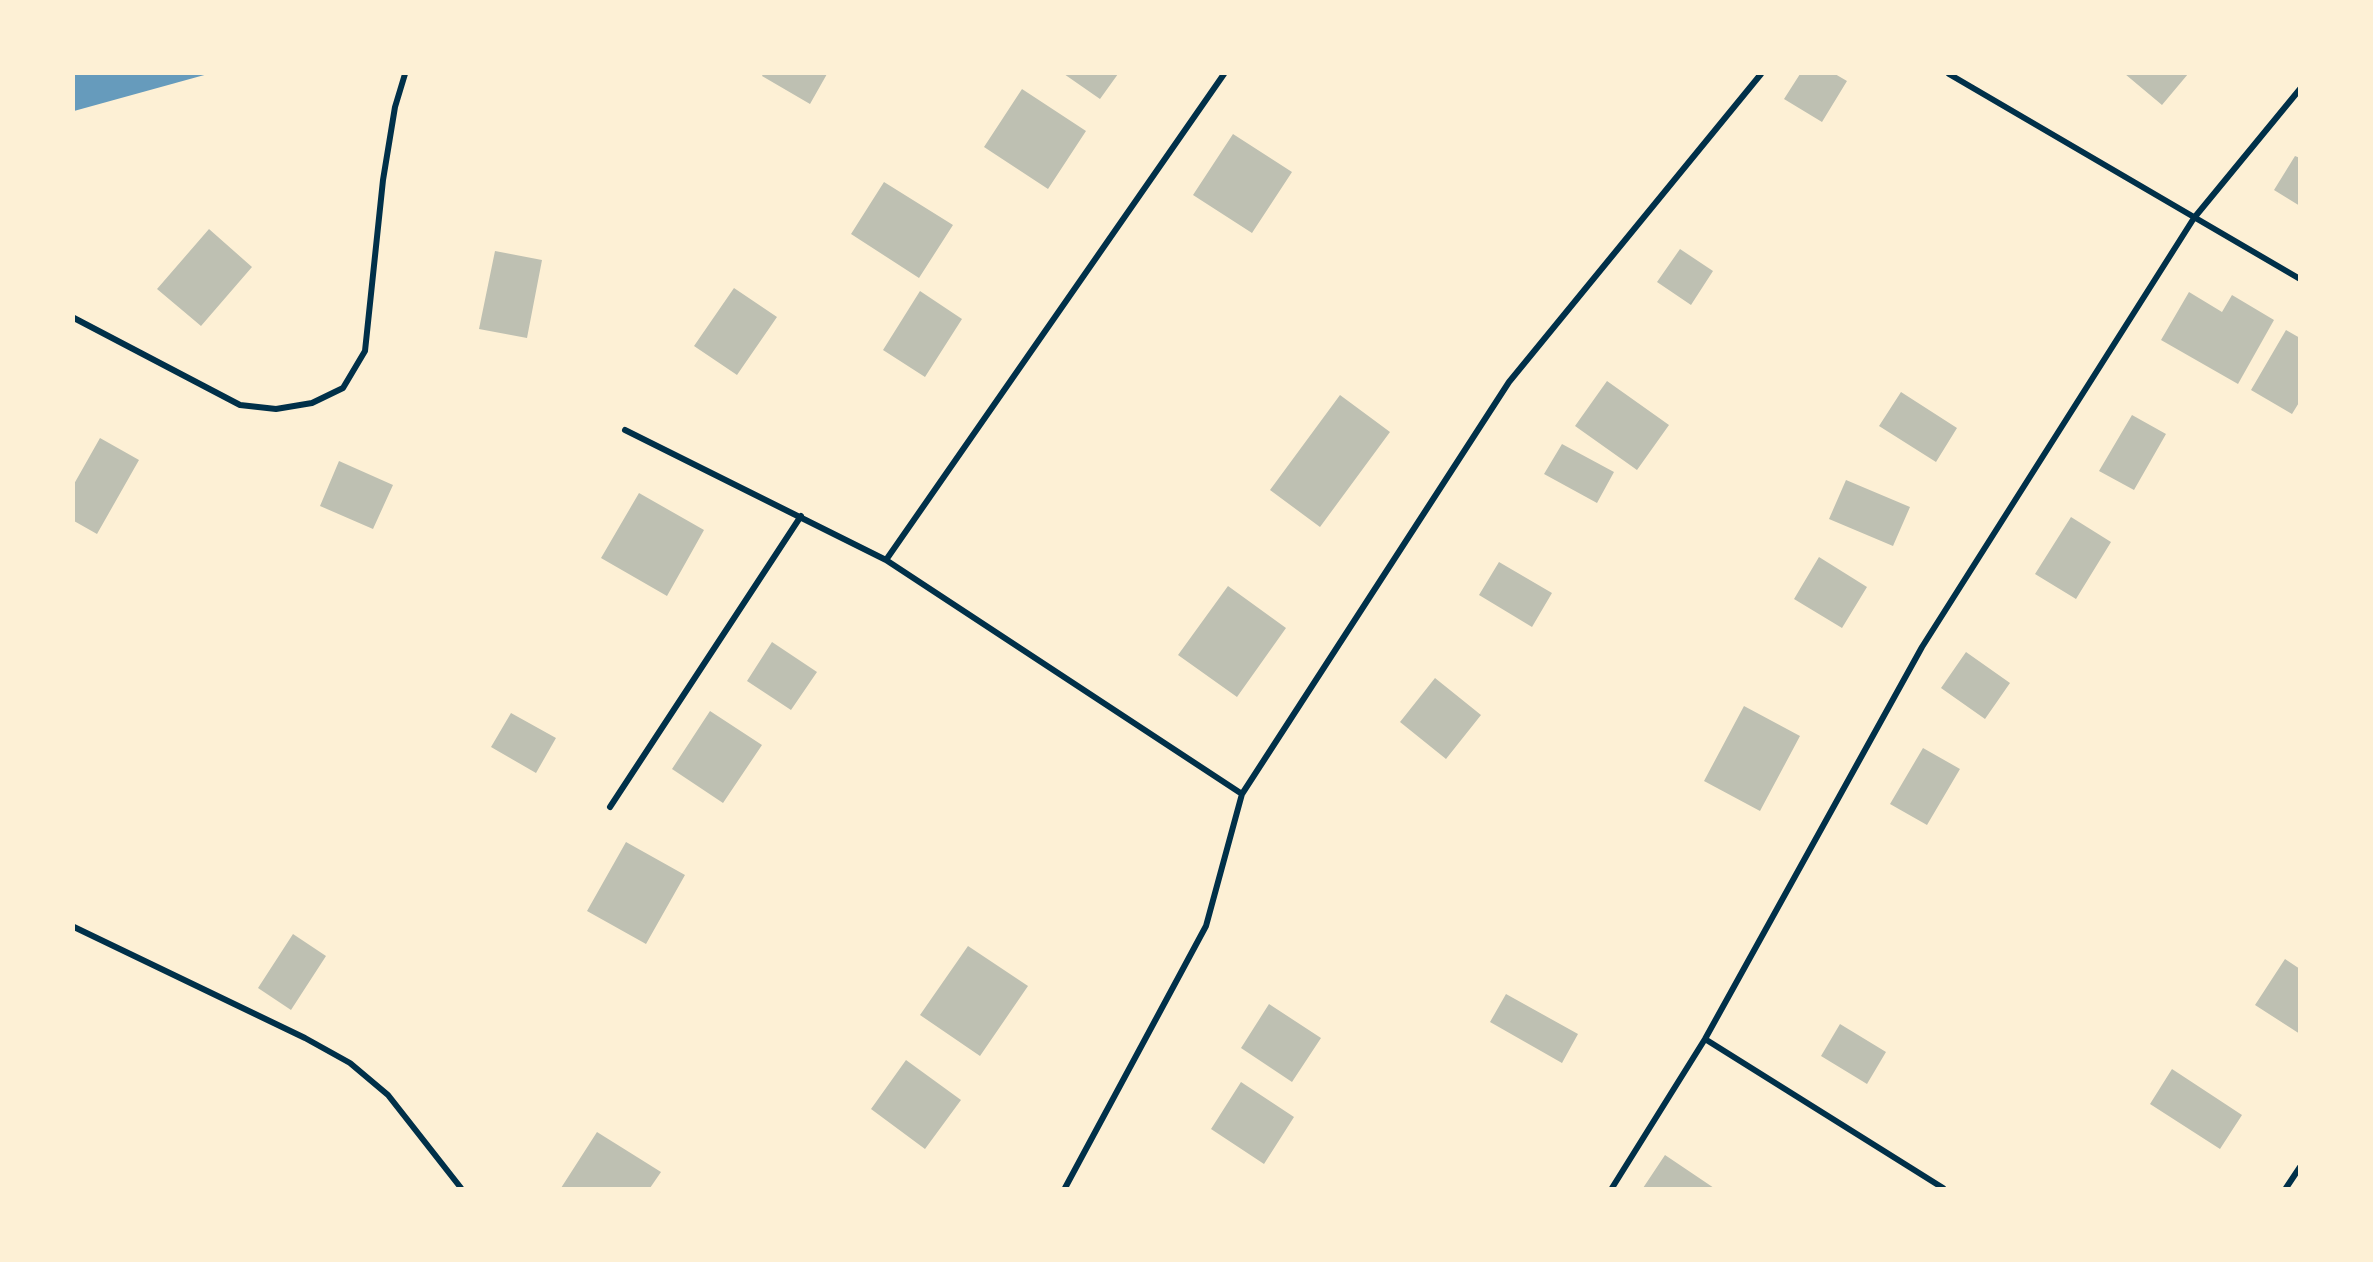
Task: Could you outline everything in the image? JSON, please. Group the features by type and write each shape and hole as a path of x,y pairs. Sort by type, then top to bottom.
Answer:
{"street":[{"path":"74,318 240,405 276,409 312,403 343,388 365,351 383,180 395,107 405,74"},
{"path":"886,560 1224,74"},
{"path":"1065,1188 1206,926 1242,794 1509,382 1761,74"},
{"path":"1948,74 2300,279"},
{"path":"1612,1188 1705,1039 1922,646 2194,218 2300,88"},
{"path":"625,430 886,560 1242,794"},
{"path":"610,807 801,516"},
{"path":"74,927 305,1038 350,1063 388,1095 461,1188"},
{"path":"1705,1039 1943,1188"},
{"path":"2286,1188 2300,1167"}],"water":[{"path":"74,74 208,74 74,111"}],"building":[{"path":"763,74 827,74 810,104 762,76"},
{"path":"1064,74 1118,74 1100,99"},
{"path":"1800,74 1835,74 1847,81 1822,122 1784,99"},
{"path":"2125,74 2188,74 2162,105"},
{"path":"1022,89 1086,131 1048,189 984,147"},
{"path":"1233,134 1292,172 1252,233 1193,195"},
{"path":"2295,156 2300,158 2300,206 2274,190"},
{"path":"884,182 953,225 919,278 851,234"},
{"path":"209,229 252,267 201,326 157,289"},
{"path":"1680,249 1713,271 1691,305 1657,282"},
{"path":"495,251 542,260 527,338 479,329"},
{"path":"734,288 777,317 737,375 694,346"},
{"path":"920,291 962,319 925,377 883,350"},
{"path":"2189,292 2222,312 2232,295 2274,320 2238,384 2161,340"},
{"path":"2286,330 2300,338 2300,401 2292,414 2251,390"},
{"path":"1607,381 1669,425 1637,470 1575,426"},
{"path":"1901,392 1957,428 1936,462 1879,426"},
{"path":"1340,395 1390,432 1320,527 1270,490"},
{"path":"2132,415 2166,434 2134,490 2099,471"},
{"path":"100,438 139,460 97,534 74,521 74,484"},
{"path":"1562,444 1614,472 1597,503 1544,474"},
{"path":"339,461 393,485 373,529 320,506"},
{"path":"1846,480 1910,507 1893,546 1829,519"},
{"path":"639,493 704,530 667,596 601,558"},
{"path":"2071,517 2111,542 2076,599 2035,574"},
{"path":"1819,557 1867,587 1842,628 1794,599"},
{"path":"1499,562 1552,593 1532,627 1479,595"},
{"path":"1228,586 1286,628 1237,697 1178,655"},
{"path":"772,642 817,672 791,710 747,681"},
{"path":"1966,652 2010,683 1985,719 1941,688"},
{"path":"1435,678 1481,715 1446,759 1400,722"},
{"path":"1744,706 1800,736 1760,811 1704,781"},
{"path":"710,711 762,745 723,803 672,769"},
{"path":"511,713 556,738 536,773 491,747"},
{"path":"1923,748 1960,769 1927,825 1890,804"},
{"path":"626,842 685,875 646,944 587,911"},
{"path":"293,934 326,956 291,1010 258,988"},
{"path":"968,946 1028,986 980,1056 920,1015"},
{"path":"2285,959 2300,969 2300,1034 2255,1005"},
{"path":"1506,994 1578,1034 1562,1063 1490,1022"},
{"path":"1269,1004 1321,1038 1292,1082 1241,1048"},
{"path":"1840,1024 1886,1052 1867,1084 1821,1056"},
{"path":"906,1060 961,1100 925,1149 871,1109"},
{"path":"2172,1069 2242,1115 2220,1149 2150,1104"},
{"path":"1241,1082 1294,1117 1264,1164 1211,1129"},
{"path":"597,1132 661,1172 650,1188 561,1188"},
{"path":"1665,1155 1714,1188 1643,1188"}]}
